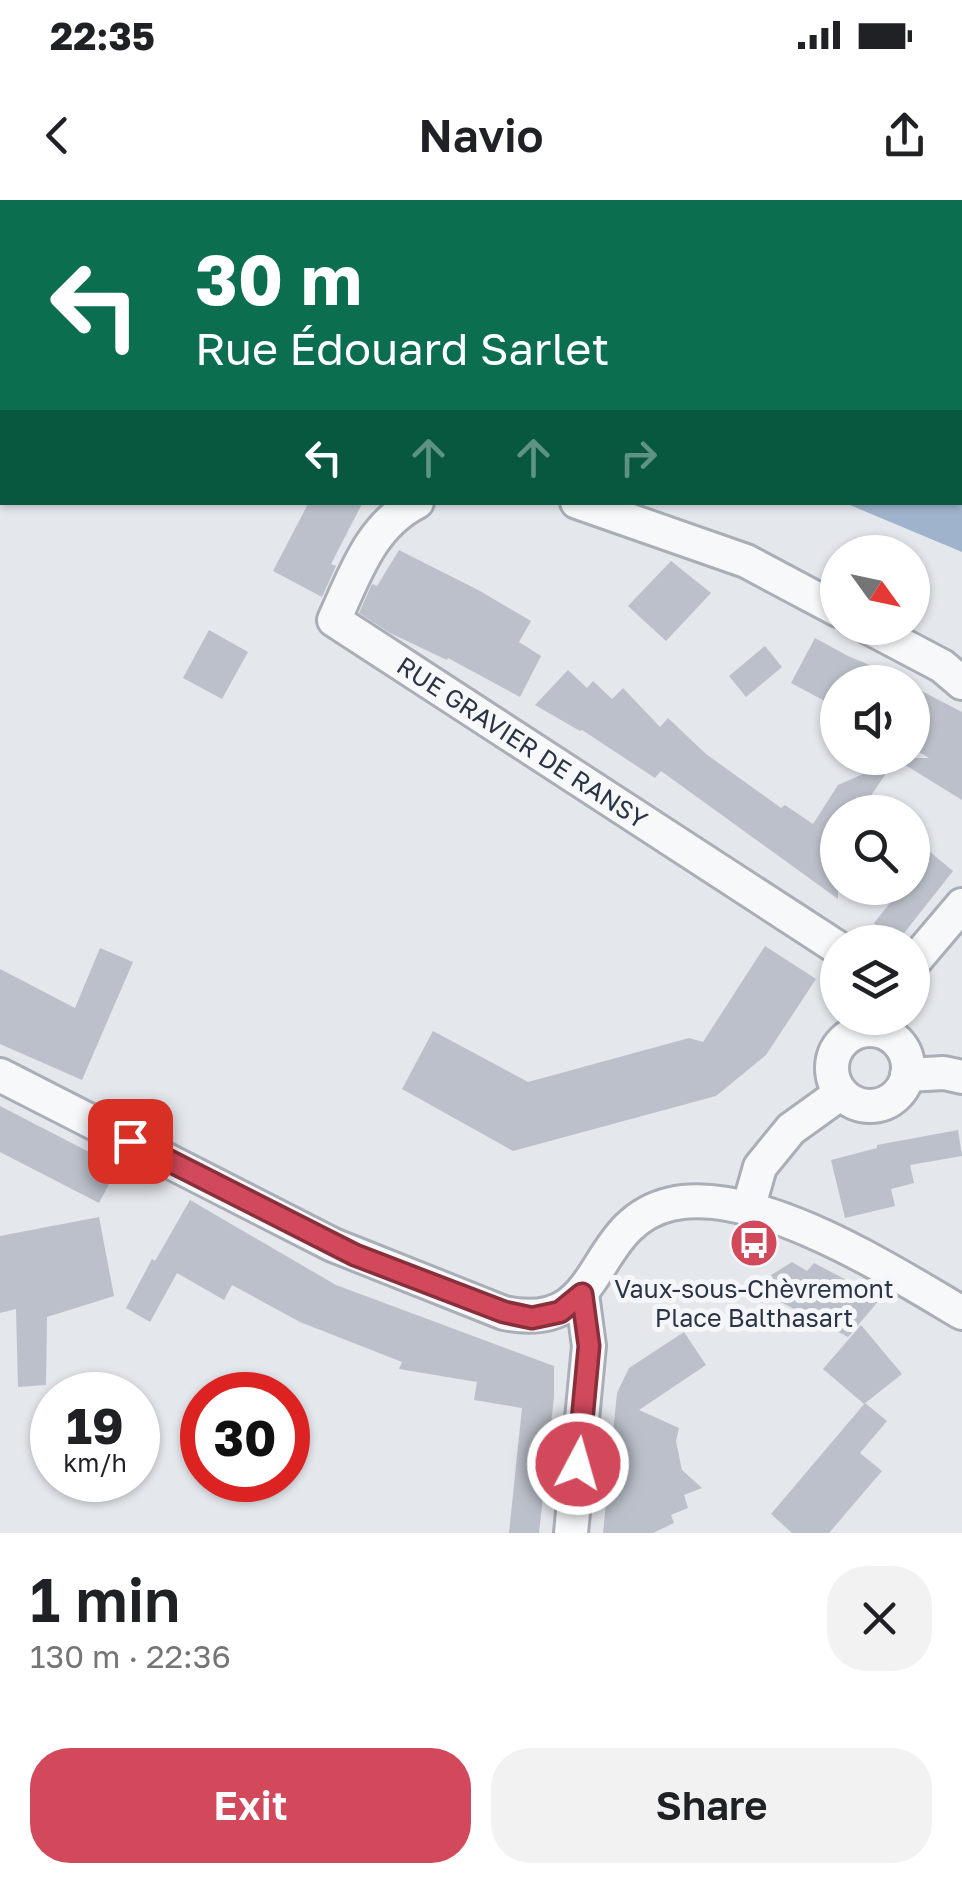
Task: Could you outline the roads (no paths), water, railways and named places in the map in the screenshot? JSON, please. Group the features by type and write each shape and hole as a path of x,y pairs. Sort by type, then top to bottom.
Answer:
{"street":[{"name":"RUE GRAVIER DE RANSY","path":"411,505 397,512 372,540 334,620 820,936"},
{"path":"586,505 746,561 820,600"},
{"path":"902,645 942,666 962,683"},
{"path":"930,942 962,904"},
{"path":"850,1035 833,1056 832,1070 841,1093 862,1105 885,1103 903,1087 908,1075 904,1050 890,1035"},
{"path":"908,1075 944,1073 962,1077"},
{"path":"0,1075 355,1255 504,1312 532,1318 560,1312 582,1294 609,1247 637,1219 671,1204 708,1204 748,1209 864,1256 962,1313"},
{"path":"748,1209 760,1168 790,1129 841,1093"},
{"path":"572,1533 589,1346 582,1294"}],"water":[{"path":"850,505 962,505 962,552 930,539 930,535 921,535"}],"place":[{"name":"Vaux-sous-Chèvremont Place Balthasart","path":"754,1243"}]}
